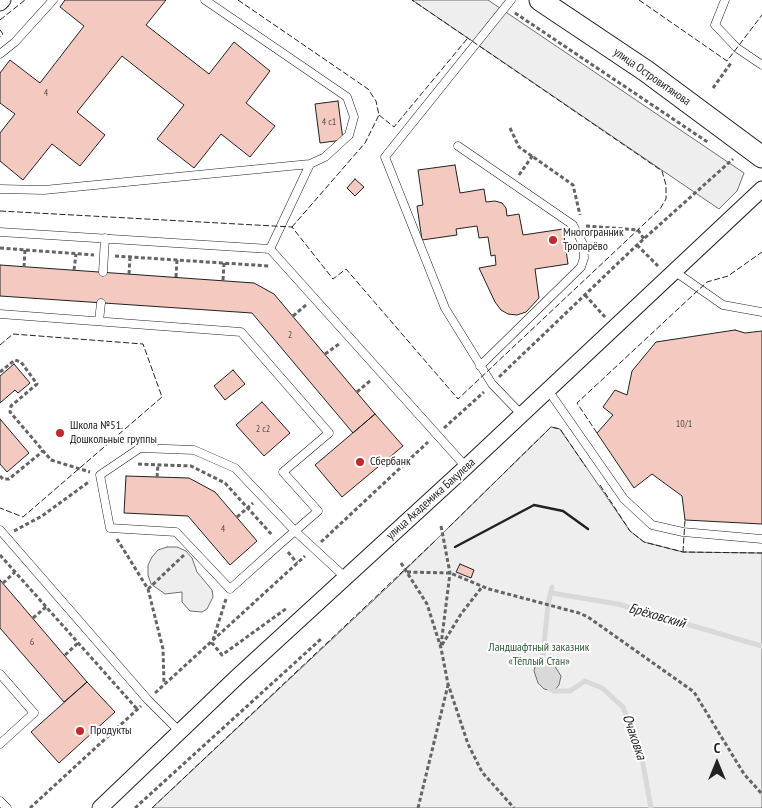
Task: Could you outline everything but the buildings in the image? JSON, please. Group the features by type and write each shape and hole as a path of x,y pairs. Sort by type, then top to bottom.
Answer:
{"main road":[{"name":"улица Островитянова","path":"540,0 646,71 762,157"}],"street":[{"name":"улица Академика Бакулева","path":"100,808 179,731 522,415 762,189"}],"lane":[{"path":"0,54 15,42 53,0"},
{"path":"0,189 44,190 310,164 325,157 349,135 354,118 347,97 205,0"},
{"path":"511,0 385,158 446,308 492,384 522,415"},
{"path":"725,0 715,25 737,48 762,65"},
{"path":"458,146 573,225 583,244 584,258 581,267 480,366"},
{"path":"270,249 310,164"},
{"path":"0,232 270,249 466,467"},
{"path":"103,272 105,238"},
{"path":"671,274 723,305 762,312"},
{"path":"99,321 101,302"},
{"path":"0,314 241,332 328,433 283,472 318,511 295,531 280,544 230,589 176,532 110,528 100,475 140,448 194,450 235,468 295,531 315,547 346,578"},
{"path":"548,390 624,499 652,524 683,532 762,539"},
{"path":"2,533 148,700 179,731"},
{"path":"0,674 34,713 0,744"},
{"path":"0,801 7,808"}],"path":[{"path":"506,7 710,143"},
{"path":"713,88 731,62"},
{"path":"510,128 519,147 574,185 583,226"},
{"path":"30,808 492,384 644,238 734,160 726,154"},
{"path":"522,170 533,155"},
{"path":"573,225 638,230 644,238"},
{"path":"637,245 671,274"},
{"path":"0,248 271,266"},
{"path":"24,267 25,250"},
{"path":"74,270 76,254"},
{"path":"129,274 130,257"},
{"path":"176,277 177,260"},
{"path":"223,280 224,263"},
{"path":"585,295 614,328"},
{"path":"300,299 311,312"},
{"path":"293,316 306,306"},
{"path":"334,337 346,351"},
{"path":"325,354 339,344"},
{"path":"0,372 13,361 18,360 37,381 36,385 11,406 10,410 51,460 100,475"},
{"path":"365,372 378,387"},
{"path":"357,392 371,380"},
{"path":"421,436 427,444"},
{"path":"0,476 3,479 9,479 43,450"},
{"path":"117,463 191,466 225,483 297,563"},
{"path":"157,477 158,465"},
{"path":"2,533 42,516 100,475"},
{"path":"237,517 261,495"},
{"path":"441,526 450,573 441,648"},
{"path":"110,528 148,589 163,649 164,684"},
{"path":"148,589 191,548"},
{"path":"0,555 137,709"},
{"path":"401,563 427,604 441,648 448,684 468,744 482,772 514,808"},
{"path":"3,583 16,572"},
{"path":"408,572 450,573 482,587 580,613 694,692 744,774 762,794"},
{"path":"441,648 462,614 482,587"},
{"path":"212,643 230,589"},
{"path":"33,618 46,607"},
{"path":"212,643 222,655 289,607"},
{"path":"135,808 320,638"},
{"path":"65,655 78,643"},
{"path":"418,807 448,684"}],"green space":[{"path":"412,0 488,0 744,173 737,191 719,209"},
{"name":"Ландшафтный заказник «Тёплый Стан»","path":"551,427 560,429 630,531 644,542 683,552 762,553 762,808 152,808 392,583"},
{"path":"167,547 177,547 186,551 192,558 197,572 212,590 213,597 207,609 202,612 190,611 182,602 182,592 165,594 151,584 148,575 148,565 158,550"}],"shaded area":[{"path":"541,659 551,660 561,676 559,685 554,691 544,689 538,683 534,671 536,662"}],"waterway":[{"name":"Очаковка","path":"542,665 548,605 552,587"},
{"name":"Брёховский","path":"551,593 618,604 762,646"},
{"name":"Очаковка","path":"549,688 554,691 570,691 585,681 602,688 623,707 641,753 651,808"}],"fence":[{"path":"0,20 25,0"},
{"path":"238,0 368,89 376,101 379,115 365,143 292,227"},
{"path":"0,211 292,227 333,279 346,269 458,399 660,209 666,199 666,185 662,171 412,0"},
{"path":"639,0 727,61 762,15"},
{"path":"0,30 3,34 0,37"},
{"path":"379,115 394,127 467,39"},
{"path":"597,433 577,403 707,282 728,276 762,252"},
{"path":"0,345 13,334 143,344 162,397 23,517 0,508"},
{"path":"449,527 551,427 560,429 586,467"},
{"path":"600,485 630,531 644,542 683,552 762,553"},
{"path":"683,552 685,520"},
{"path":"152,808 436,540"}],"wall":[{"path":"455,547 534,505 563,511 588,529"}],"place":[{"name":"Многогранник Тропарёво","path":"553,240"},
{"name":"Школа №51. Дошкольные группы","path":"60,433"},
{"name":"Сбербанк","path":"360,462"},
{"name":"Продукты","path":"80,731"}]}
